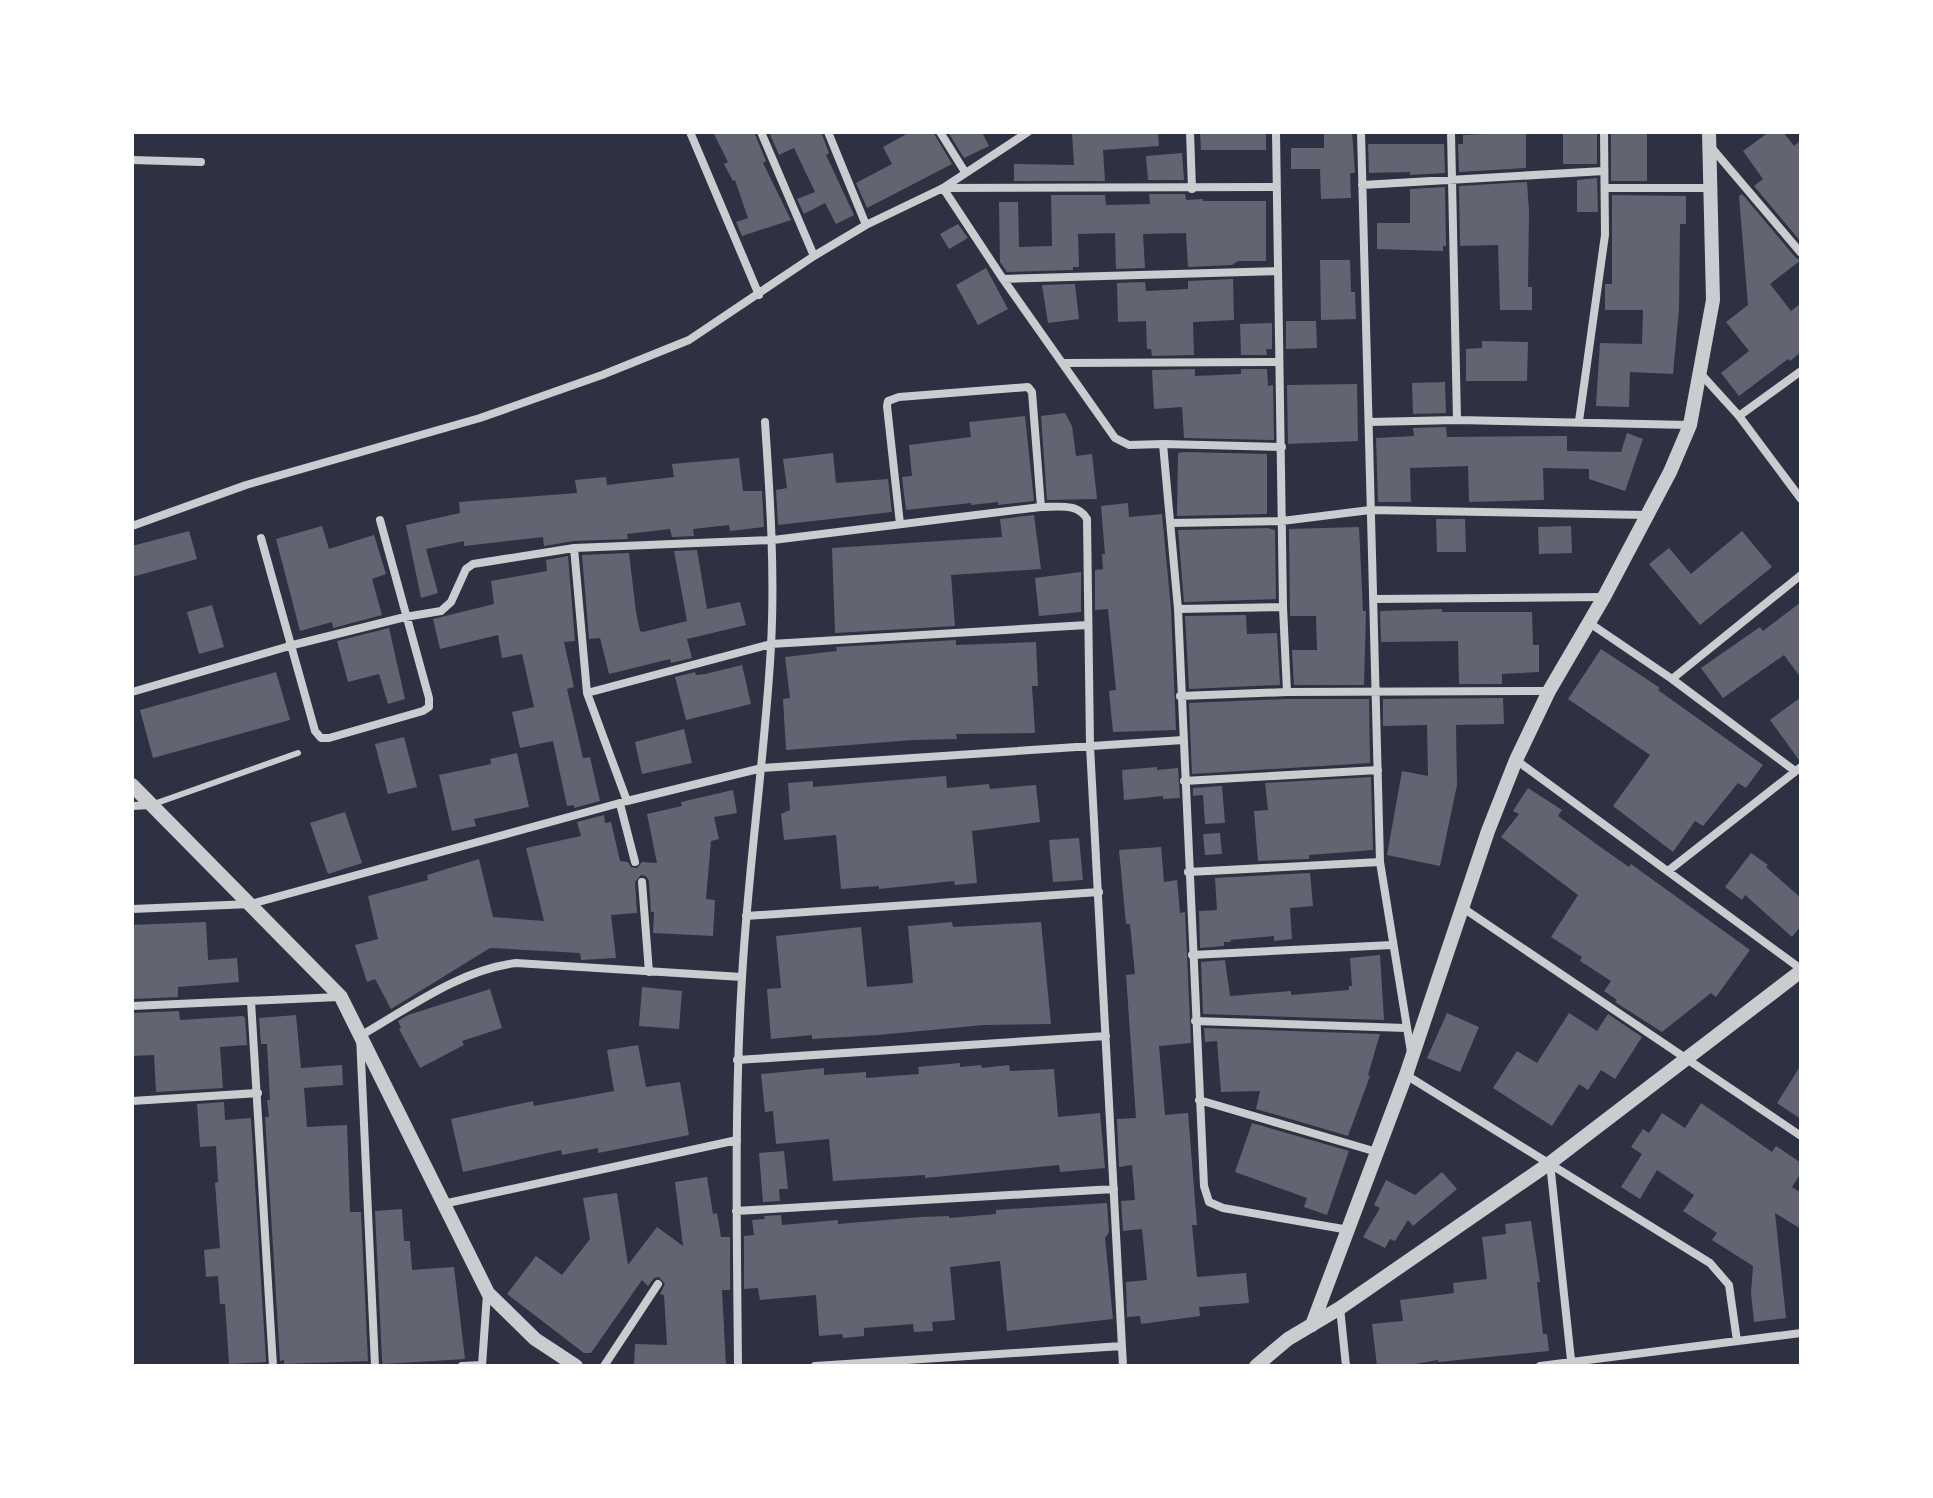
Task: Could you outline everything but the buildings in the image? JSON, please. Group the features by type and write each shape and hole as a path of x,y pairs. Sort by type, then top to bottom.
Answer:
{"street":[{"path":"690,132 759,295"},
{"path":"761,132 814,256"},
{"path":"828,132 866,225"},
{"path":"940,132 965,172"},
{"path":"132,526 246,485 480,418 689,340 814,256 866,225 943,188 1028,132"},
{"path":"1190,132 1192,189"},
{"path":"1276,132 1287,692"},
{"path":"1361,132 1380,862 1411,1057"},
{"path":"1451,132 1457,420"},
{"path":"1579,421 1605,235 1604,132"},
{"path":"1312,1325 1406,1075 1516,760 1549,691 1604,597 1670,472 1690,425 1713,300 1709,138"},
{"path":"1709,138 1801,253"},
{"path":"132,160 201,162"},
{"path":"1362,185 1604,171"},
{"path":"943,188 1276,187"},
{"path":"943,188 1115,438 1129,445 1282,447"},
{"path":"1605,188 1709,188"},
{"path":"1003,279 1278,271"},
{"path":"1064,363 1279,362"},
{"path":"1739,416 1801,371"},
{"path":"1699,372 1739,416 1801,499"},
{"path":"900,524 887,406 888,401 899,397 1028,387 1032,392 1041,507"},
{"path":"1369,422 1579,421 1690,425"},
{"path":"738,1366 737,1060 746,916 771,644 773,540 765,422"},
{"path":"1163,444 1178,609 1204,1186 1209,1202 1223,1208 1349,1230"},
{"path":"132,692 293,645 441,611 451,602 466,569 473,564 574,548 773,540 1041,507 1075,507 1082,511 1087,519 1090,746 1123,1366"},
{"path":"1171,523 1282,521 1370,510 1647,515"},
{"path":"261,538 315,731 321,738 329,738 429,707 380,520"},
{"path":"574,548 587,693 624,802 635,862"},
{"path":"1672,679 1801,575"},
{"path":"1373,599 1604,597"},
{"path":"1178,609 1283,607"},
{"path":"1588,621 1798,769 1668,871"},
{"path":"587,693 771,644 1087,625"},
{"path":"1180,696 1287,692 1549,691"},
{"path":"132,909 251,904 624,802 762,768 1183,740"},
{"path":"1256,1366 1288,1339 1340,1308 1550,1163 1801,970 1516,760"},
{"path":"1184,781 1378,770"},
{"path":"132,785 341,997 488,1293 535,1339 576,1366"},
{"path":"132,806 151,805"},
{"path":"1188,872 1380,862"},
{"path":"642,882 649,972"},
{"path":"746,916 1099,892"},
{"path":"1463,908 1801,1136"},
{"path":"1192,955 1392,945"},
{"path":"360,1036 464,977 491,966 516,963 742,977"},
{"path":"132,1006 341,997"},
{"path":"251,1001 273,1366"},
{"path":"1195,1021 1406,1028"},
{"path":"360,1036 375,1366"},
{"path":"737,1060 1106,1036"},
{"path":"1406,1075 1710,1263 1729,1285 1737,1341"},
{"path":"132,1101 258,1093"},
{"path":"1199,1100 1377,1152"},
{"path":"442,1204 737,1140"},
{"path":"1550,1163 1571,1360"},
{"path":"736,1211 1114,1189"},
{"path":"604,1366 658,1284"},
{"path":"462,1366 482,1365 488,1293"},
{"path":"1340,1308 1346,1366"},
{"path":"1540,1366 1801,1333"},
{"path":"815,1366 1122,1346"}],"lane":[{"path":"151,805 298,753"}]}
